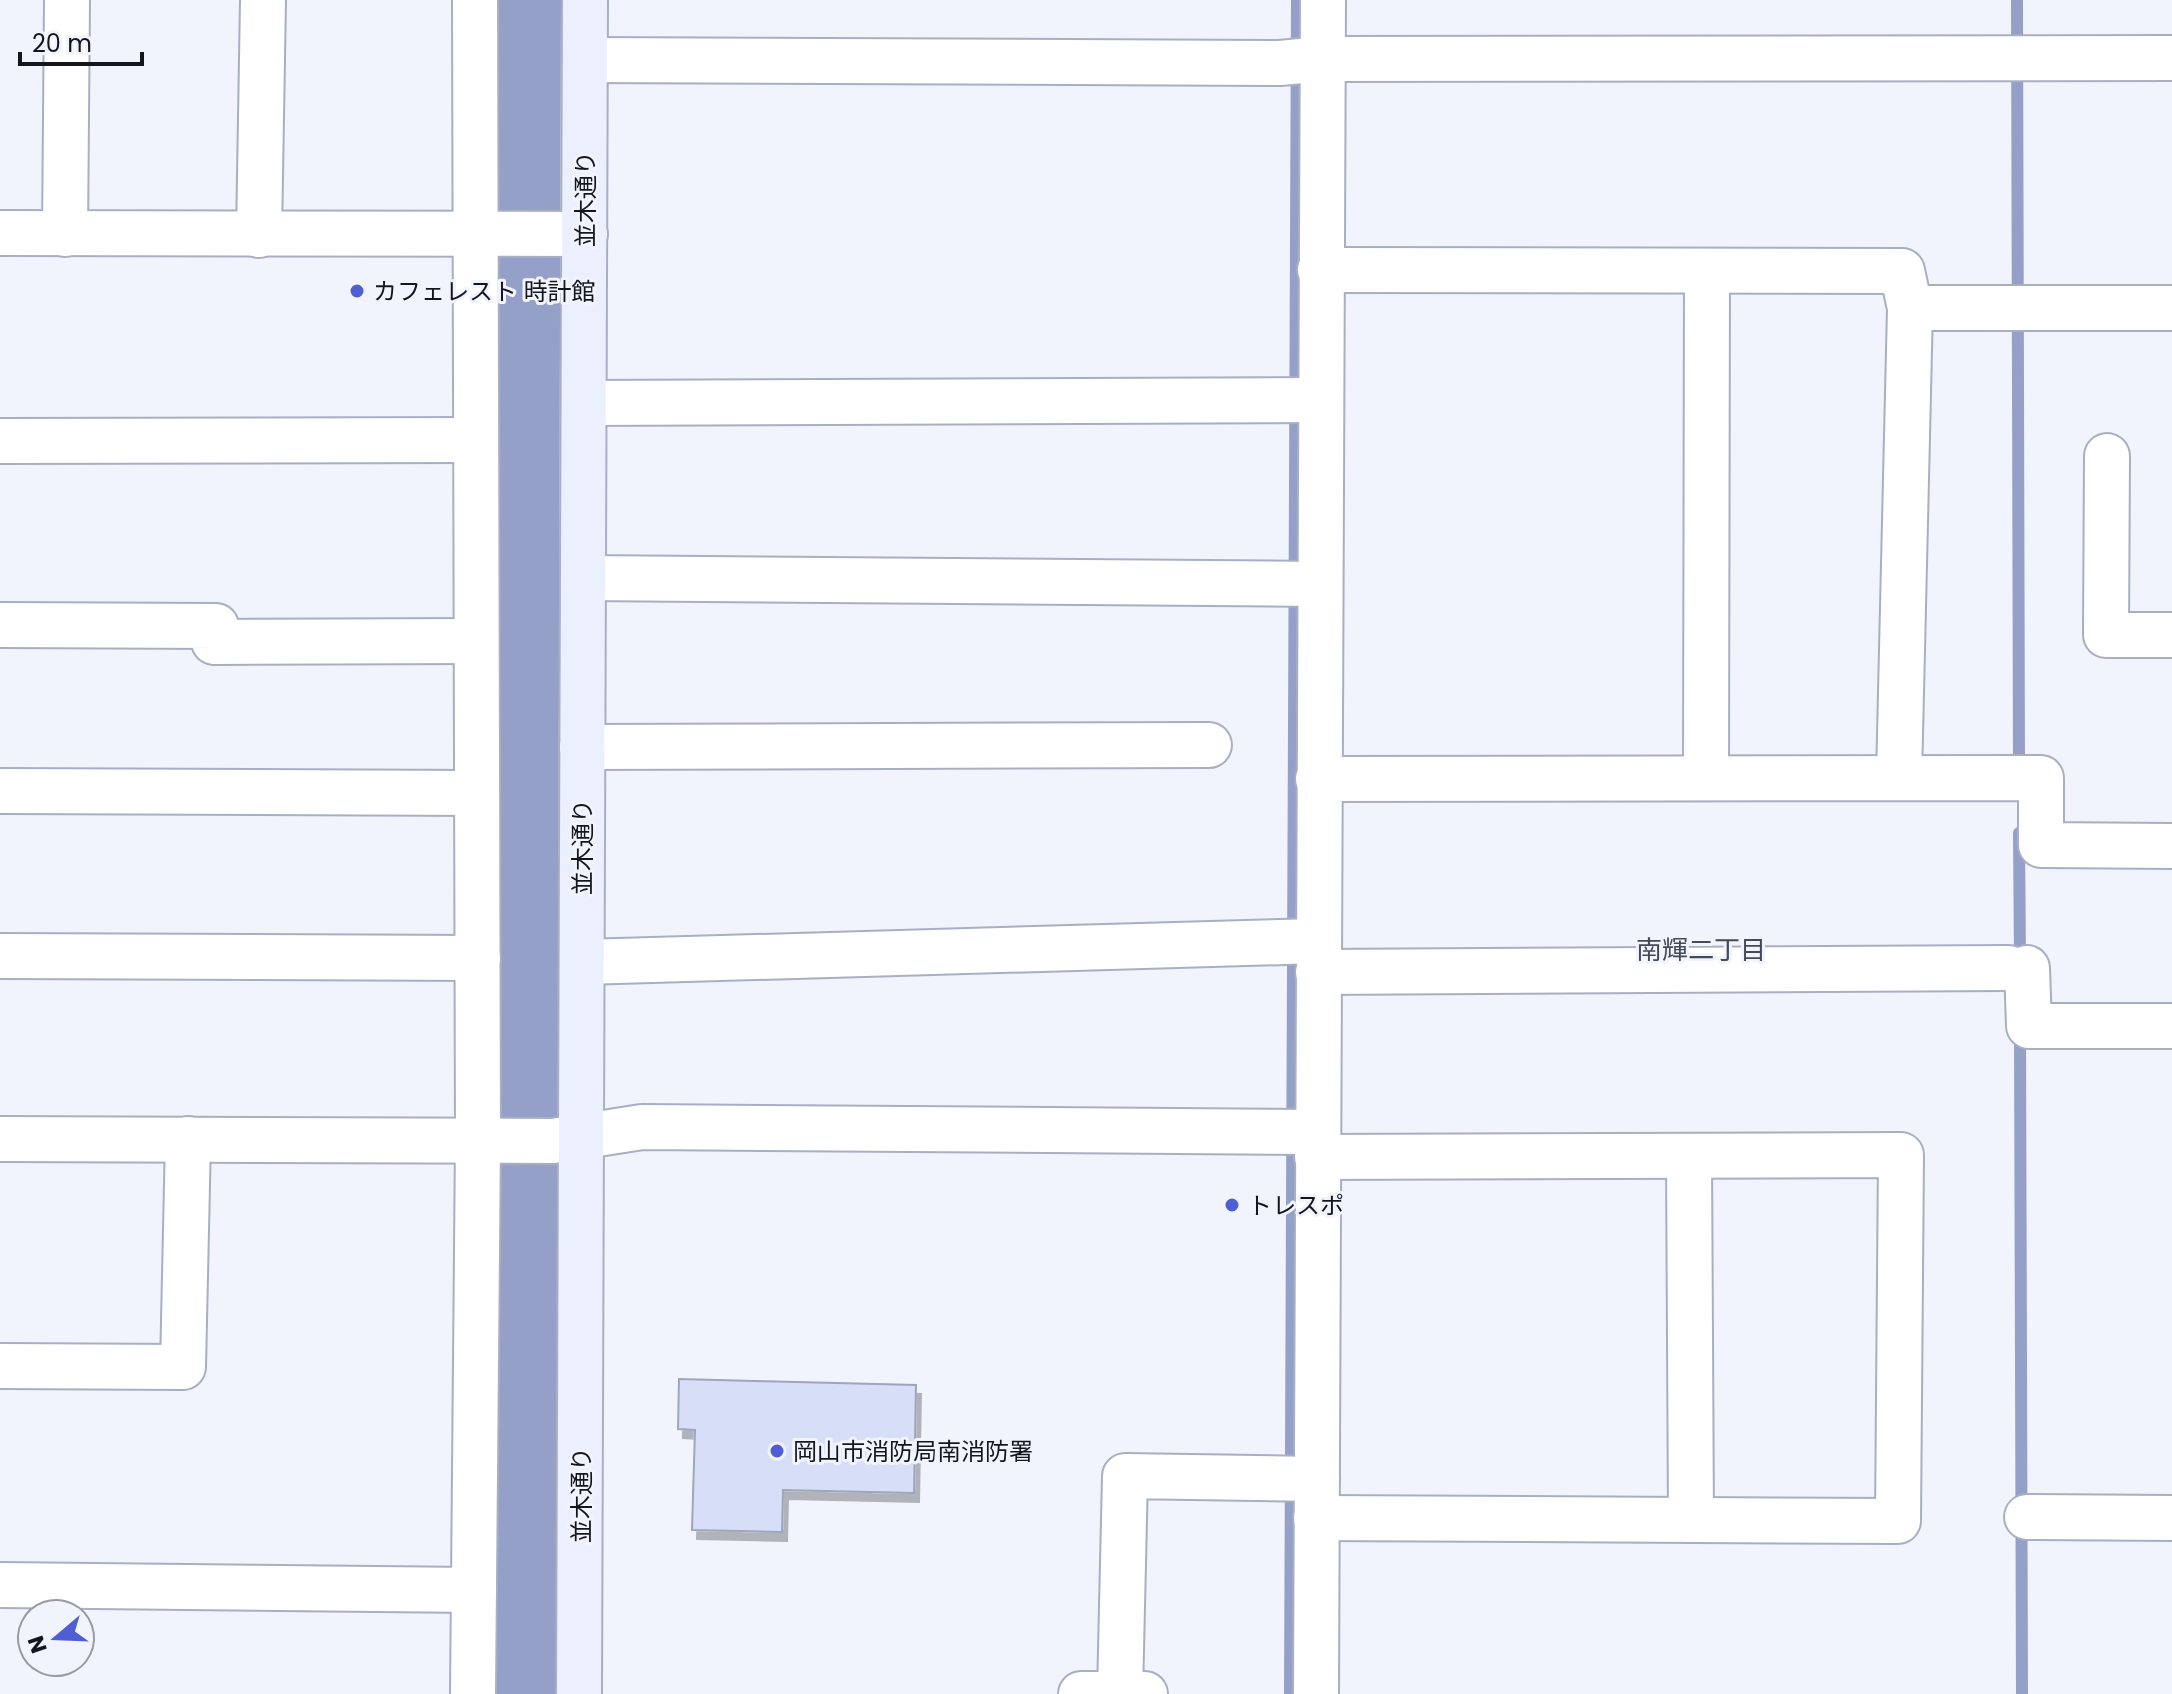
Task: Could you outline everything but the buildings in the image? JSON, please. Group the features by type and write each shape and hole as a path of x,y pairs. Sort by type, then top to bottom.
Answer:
{"street":[{"path":"65,234 67,0"},
{"path":"259,235 263,0"},
{"path":"473,1694 485,1140 478,958 476,440 485,236 475,0"},
{"name":"並木通り","path":"579,1694 568,1139 583,962 584,403 569,234 585,60 585,0"},
{"path":"1316,1694 1304,1489 1303,1138 1306,949 1318,779 1303,584 1302,400 1320,270 1303,61 1323,0"},
{"path":"585,60 2172,58"},
{"path":"0,233 569,234"},
{"path":"1320,270 1902,271 1910,308 1899,778"},
{"path":"1706,778 1707,271"},
{"path":"1910,308 2172,308"},
{"path":"584,403 1302,400"},
{"path":"0,441 476,440"},
{"path":"2107,456 2106,635 2172,635"},
{"path":"583,578 1303,584"},
{"path":"0,625 216,626 214,642 476,641"},
{"path":"582,747 1209,745"},
{"path":"1318,779 2041,778 2041,845 2172,846"},
{"path":"0,791 477,793"},
{"path":"583,962 1306,949 2018,968 2029,1026 2172,1026"},
{"path":"0,956 478,958"},
{"path":"0,1139 568,1139 642,1127 1303,1138 1689,1156 1901,1155 1898,1521 1691,1520 1125,1476 1120,1694"},
{"path":"0,1366 183,1367 188,1139"},
{"path":"1689,1156 1691,1520"},
{"path":"2027,1517 2172,1518"},
{"path":"0,1585 474,1590"},
{"path":"1081,1694 1145,1694"}],"waterway":[{"path":"520,1694 525,0"},
{"path":"1290,1694 1297,0"},
{"path":"2017,0 2019,771"},
{"path":"2019,833 2020,963"},
{"path":"2020,1029 2022,1694"}],"place":[{"name":"カフェレスト 時計館","path":"357,291"},
{"name":"トレスポ","path":"1232,1205"},
{"name":"岡山市消防局南消防署","path":"777,1451"}],"district":[{"name":"南輝二丁目","path":"1701,950"}]}
